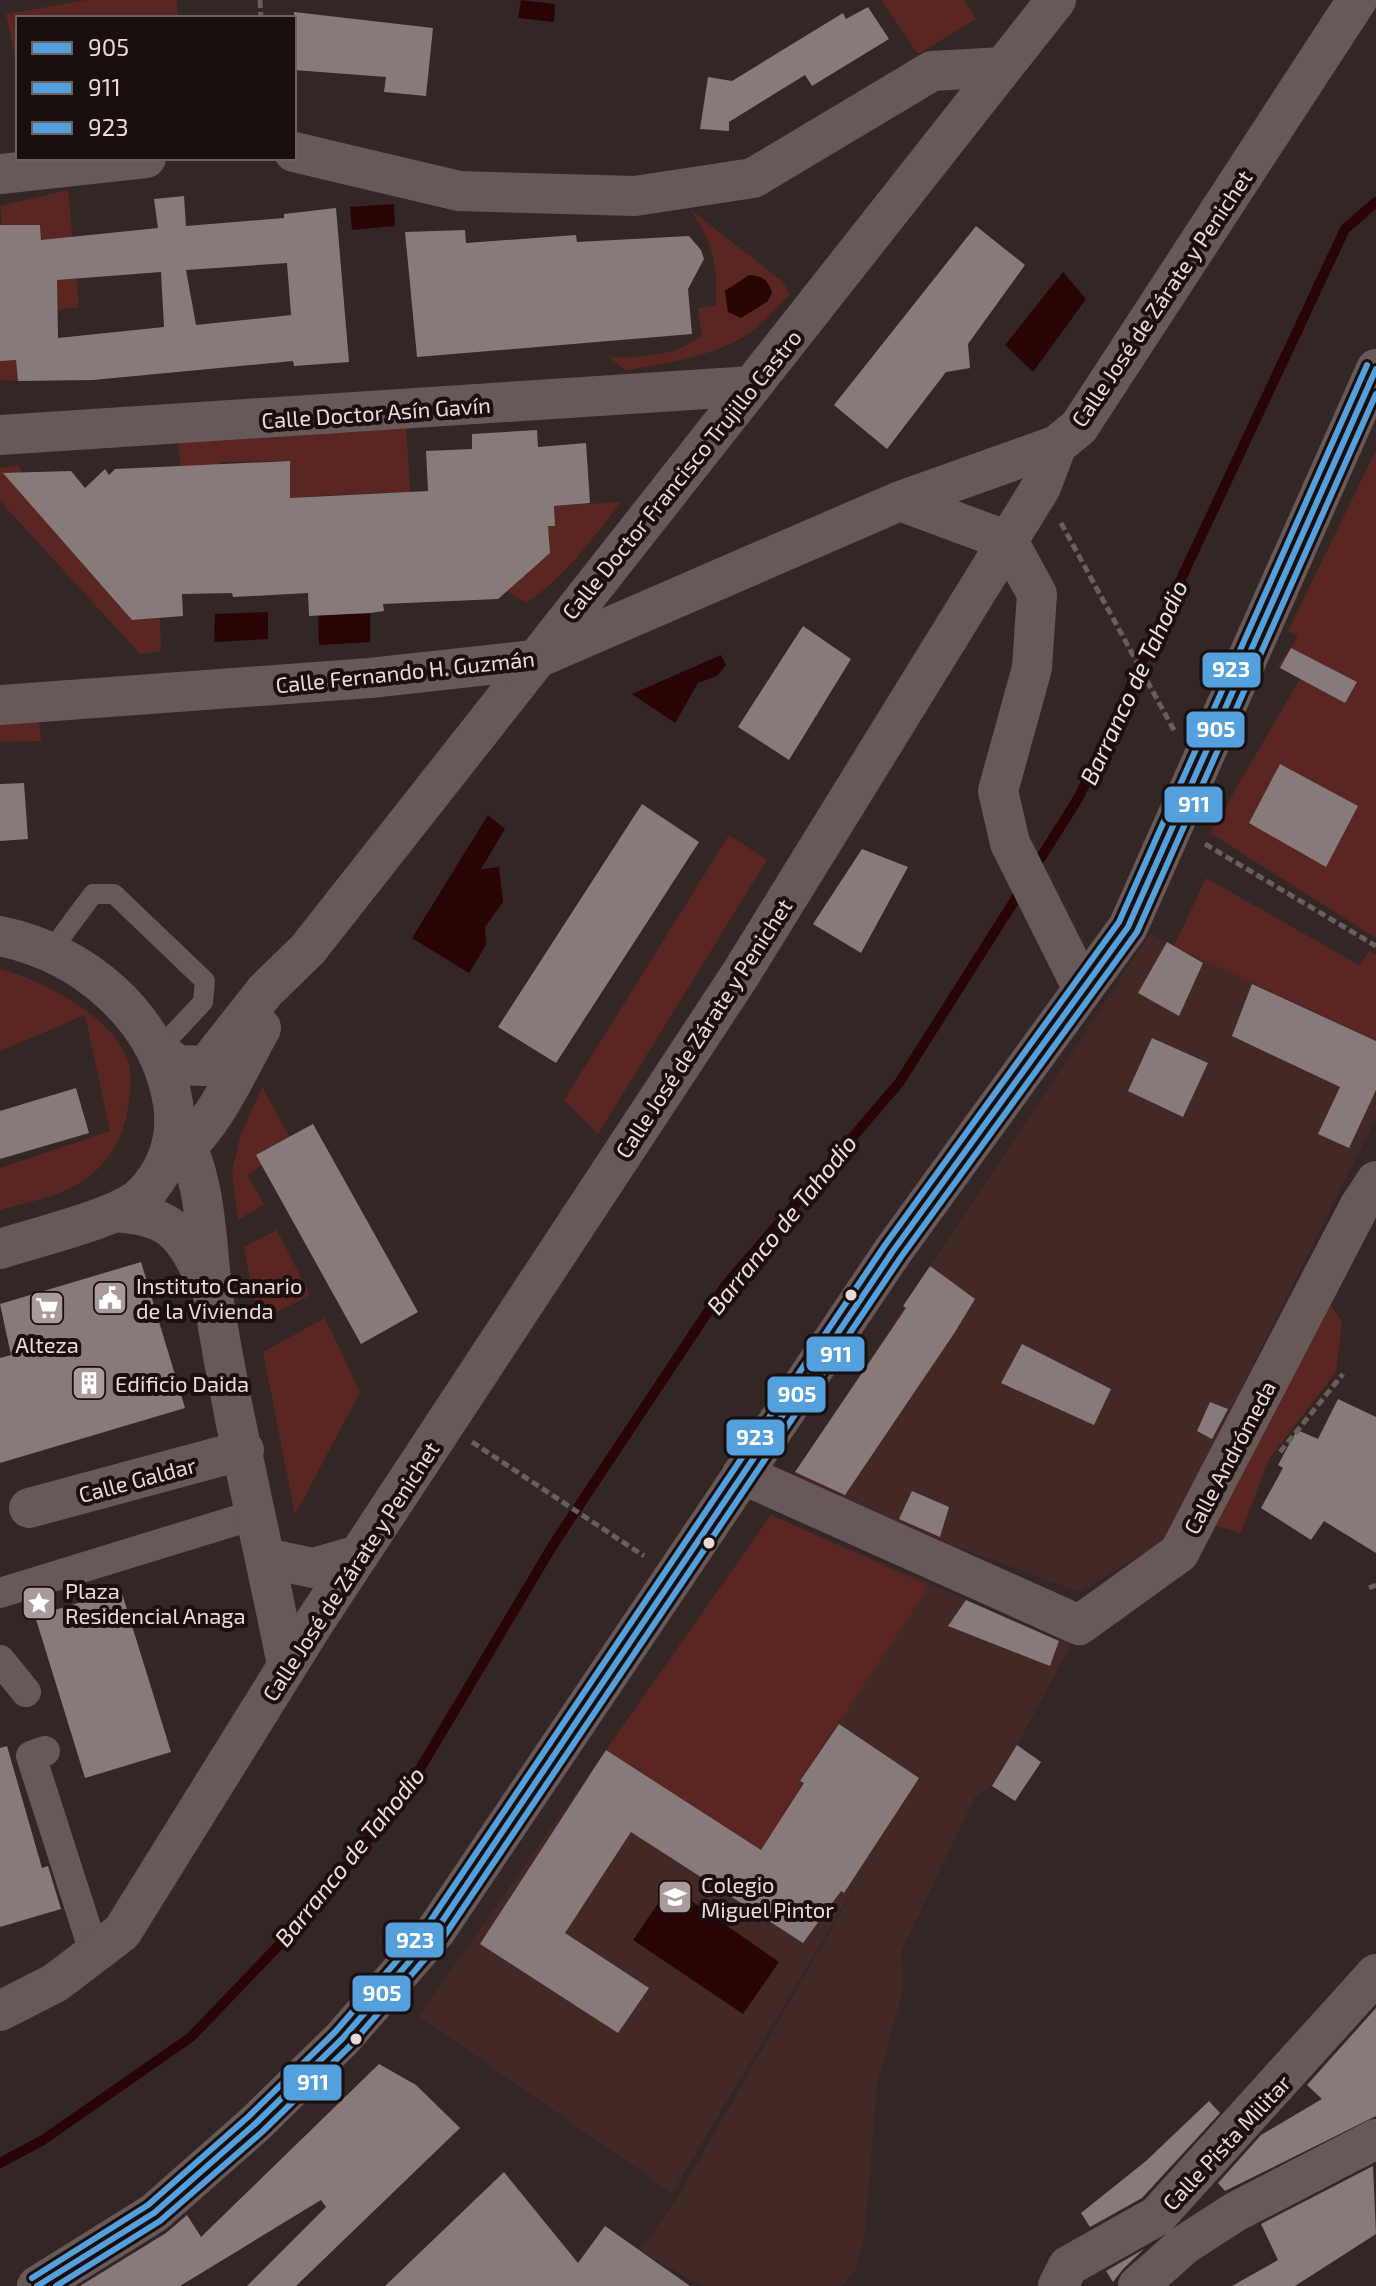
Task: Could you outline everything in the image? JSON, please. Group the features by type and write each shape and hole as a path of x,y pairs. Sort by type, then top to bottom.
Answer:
{"street":[{"name":"Calle Doctor Francisco Trujillo Castro","path":"158,1050 177,1065 206,1066 265,991 308,949 1056,0"},
{"name":"Calle José de Zárate y Penichet","path":"0,2011 55,1983 122,1932 287,1665 740,975 1041,487 1057,445 1079,427 1357,0"},
{"path":"296,152 459,191 635,196 753,178 932,71 1003,67"},
{"path":"0,174 128,160"},
{"path":"37,2286 154,2213 255,2124 342,2039 435,1932 893,1251 1128,927 1376,369"},
{"name":"Calle Doctor Asín Gavín","path":"0,435 752,386"},
{"name":"Calle Fernando H. Guzmán","path":"0,705 370,678 533,660 900,501 1057,445"},
{"path":"900,501 1008,541 1037,594 1032,668 998,791 1010,843 1083,989"},
{"path":"0,936 31,942 115,995 136,1016 158,1050 170,1088 178,1145 202,1195 214,1296 287,1665"},
{"name":"Calle Doctor Francisco Trujillo Castro","path":"115,1212 139,1199 178,1145 203,1131 308,949"},
{"name":"Calle Andrómeda","path":"742,1474 1079,1625 1179,1553 1370,1195"},
{"path":"0,1249 115,1212 147,1214 185,1239 214,1296"},
{"name":"Calle Galdar","path":"29,1508 244,1450"},
{"path":"0,1593 257,1514"},
{"path":"266,1558 313,1568 359,1555"},
{"path":"0,1660 26,1692"},
{"path":"45,1751 31,1756 95,1955"},
{"name":"Calle Pista Militar","path":"1058,2286 1068,2266 1157,2216 1376,1974"},
{"name":"Calle Pista Militar","path":"1138,2286 1184,2245 1235,2212 1376,2139"}],"lane":[{"path":"50,952 93,894 114,894 205,981 203,1002 158,1050"}],"path":[{"path":"1041,487 1197,772"},
{"path":"1174,825 1376,946"},
{"path":"1280,1452 1343,1374"},
{"path":"479,1447 647,1558"}],"shaded area":[{"path":"87,0 177,0 178,16 16,16 16,62 6,14"},
{"path":"521,0 555,4 554,22 518,18"},
{"path":"881,0 964,0 976,19 918,54"},
{"path":"68,190 79,307 57,310 42,248 40,225 2,225 0,206"},
{"path":"394,204 395,226 352,230 350,207"},
{"path":"690,209 783,282 790,294 755,329 728,345 675,362 625,370 609,357 658,354 691,343 702,336 698,308 716,305 712,254"},
{"path":"1063,272 1086,299 1033,372 1005,345"},
{"path":"749,275 764,279 772,293 767,302 741,318 728,312 725,291"},
{"path":"16,360 18,381 0,380 0,361"},
{"path":"406,426 411,500 383,493 315,496 290,532 290,461 221,462 222,525 186,525 178,440"},
{"path":"1376,450 1376,938 1210,833 1300,679 1278,666 1298,637 1288,631"},
{"path":"18,465 22,472 11,481 132,620 160,618 161,651 140,654 0,501 0,468"},
{"path":"621,502 578,556 540,593 526,603 507,591 549,553 547,526 555,525 554,506"},
{"path":"268,612 268,639 214,642 215,614"},
{"path":"370,613 370,642 319,645 318,615"},
{"path":"721,655 726,665 717,676 698,683 675,723 632,694"},
{"path":"38,711 41,741 0,742 0,713"},
{"path":"488,815 505,829 481,869 499,867 503,902 485,927 486,945 469,973 412,938"},
{"path":"729,835 767,860 598,1134 564,1100"},
{"path":"1206,878 1359,965 1369,951 1376,955 1376,1041 1174,946"},
{"path":"1150,934 1376,1041 1376,1118 1166,1539 1080,1592 954,1546 791,1478"},
{"path":"0,969 54,991 90,1014 118,1042 127,1058 131,1079 122,1131 110,1155 98,1169 59,1193 0,1210 0,1168 110,1131 85,1015 0,1051"},
{"path":"262,1087 290,1137 262,1165 247,1175 264,1204 238,1220 232,1171 241,1134"},
{"path":"277,1230 310,1295 258,1322 244,1247"},
{"path":"1328,1302 1342,1321 1336,1372 1269,1459 1241,1533 1210,1524"},
{"path":"325,1318 360,1392 295,1515 263,1352"},
{"name":"Colegio Miguel Pintor","path":"771,1515 1071,1645 1017,1745 1041,1762 1015,1801 992,1786 974,1798 901,1952 903,1990 877,2084 864,2240 856,2270 842,2286 703,2286 640,2251 677,2199 882,1841 672,2193 419,2016"},
{"path":"771,1515 929,1586 800,1781 797,1793 764,1852 606,1750"},
{"path":"670,1886 779,1962 743,2014 633,1940"}],"building":[{"path":"868,7 889,39 812,86 805,75 729,122 729,131 700,129 708,77 732,81 843,13 846,19"},
{"path":"294,12 433,28 426,96 384,92 386,77 296,70"},
{"path":"184,196 186,226 284,218 284,214 336,208 349,362 294,366 293,361 93,380 18,381 16,360 0,361 0,225 40,225 41,240 158,228 154,199","holes":["287,263 291,315 196,325 186,270","161,272 164,327 58,338 57,280"]},
{"path":"976,226 1025,265 968,344 970,368 946,372 887,449 834,405"},
{"path":"465,230 466,243 576,235 577,242 689,236 701,250 704,259 688,289 692,334 417,357 405,232"},
{"path":"537,430 538,447 586,443 590,503 554,506 555,526 548,526 550,553 498,599 383,604 384,611 370,613 309,616 308,593 233,597 232,593 182,594 183,616 132,620 3,473 71,471 85,488 105,469 109,475 115,469 290,461 290,498 428,491 426,451 472,449 472,434"},
{"path":"803,626 851,659 789,760 738,727"},
{"path":"1291,648 1357,682 1345,703 1280,668"},
{"path":"1280,764 1358,806 1326,867 1249,823"},
{"path":"24,783 28,839 0,841 0,784"},
{"path":"642,804 699,842 556,1063 498,1027"},
{"path":"862,849 908,867 861,953 813,924"},
{"path":"1167,942 1203,963 1179,1016 1138,993"},
{"path":"1252,984 1376,1041 1376,1090 1349,1148 1318,1134 1340,1087 1232,1036"},
{"path":"1152,1038 1208,1063 1183,1117 1128,1091"},
{"path":"76,1088 89,1133 0,1159 0,1111"},
{"path":"313,1124 418,1312 361,1344 256,1155"},
{"name":"Edificio Daida","path":"141,1262 185,1408 0,1463 0,1358 11,1355 0,1304"},
{"path":"930,1266 975,1299 955,1332 845,1495 795,1472 906,1308 903,1306"},
{"path":"1022,1344 1111,1389 1094,1425 1001,1383"},
{"path":"1338,1399 1376,1417 1376,1553 1324,1521 1311,1540 1261,1508 1283,1468 1278,1465 1297,1430 1318,1439"},
{"path":"1210,1402 1228,1409 1212,1439 1197,1431"},
{"path":"912,1491 949,1507 940,1537 899,1519"},
{"path":"121,1590 171,1752 85,1778 35,1616"},
{"path":"966,1600 1059,1641 1050,1666 948,1626"},
{"path":"839,1724 919,1778 844,1893 841,1891 803,1943 631,1832 565,1933 649,1988 618,2033 480,1944 606,1750 761,1850 804,1783 800,1781"},
{"path":"1017,1745 1041,1762 1015,1801 992,1786"},
{"path":"7,1746 42,1868 48,1866 61,1909 0,1927 0,1748"},
{"path":"1376,2008 1376,2116 1225,2191 1218,2183 1261,2135 1322,2099 1307,2085"},
{"path":"379,2064 416,2085 460,2128 296,2286 247,2286 326,2207 321,2200 180,2286 80,2286 166,2233 187,2215 201,2237"},
{"path":"1209,2101 1220,2113 1142,2198 1090,2227 1081,2213 1146,2161"},
{"path":"1373,2166 1376,2234 1295,2286 1232,2286 1278,2260 1261,2224"},
{"path":"504,2172 578,2263 605,2226 690,2286 385,2286"},
{"path":"1144,2249 1123,2269 1113,2282 1106,2271"}],"waterway":[{"name":"Barranco de Tahodio","path":"1033,870 1079,797 1345,229 1376,202"},
{"name":"Barranco de Tahodio","path":"0,2163 43,2140 191,2037 307,1916 408,1789 553,1545 725,1286 899,1083 1023,887"}],"transit line":[{"name":"923","path":"32,2278 148,2205 248,2117 335,2032 427,1926 885,1245 1119,922 1367,365"},
{"name":"905","path":"37,2286 154,2213 255,2124 342,2039 435,1932 893,1251 1128,927 1376,369"},
{"name":"911","path":"56,2286 160,2221 262,2132 350,2046 443,1938 901,1257 1137,932 1376,394"}],"place":[{"name":"Instituto Canario de la Vivienda","path":"110,1298"},
{"name":"Alteza","path":"47,1308"},
{"name":"Edificio Daida","path":"89,1383"},
{"name":"Plaza Residencial Anaga","path":"39,1603"},
{"name":"Colegio Miguel Pintor","path":"675,1897"}]}
